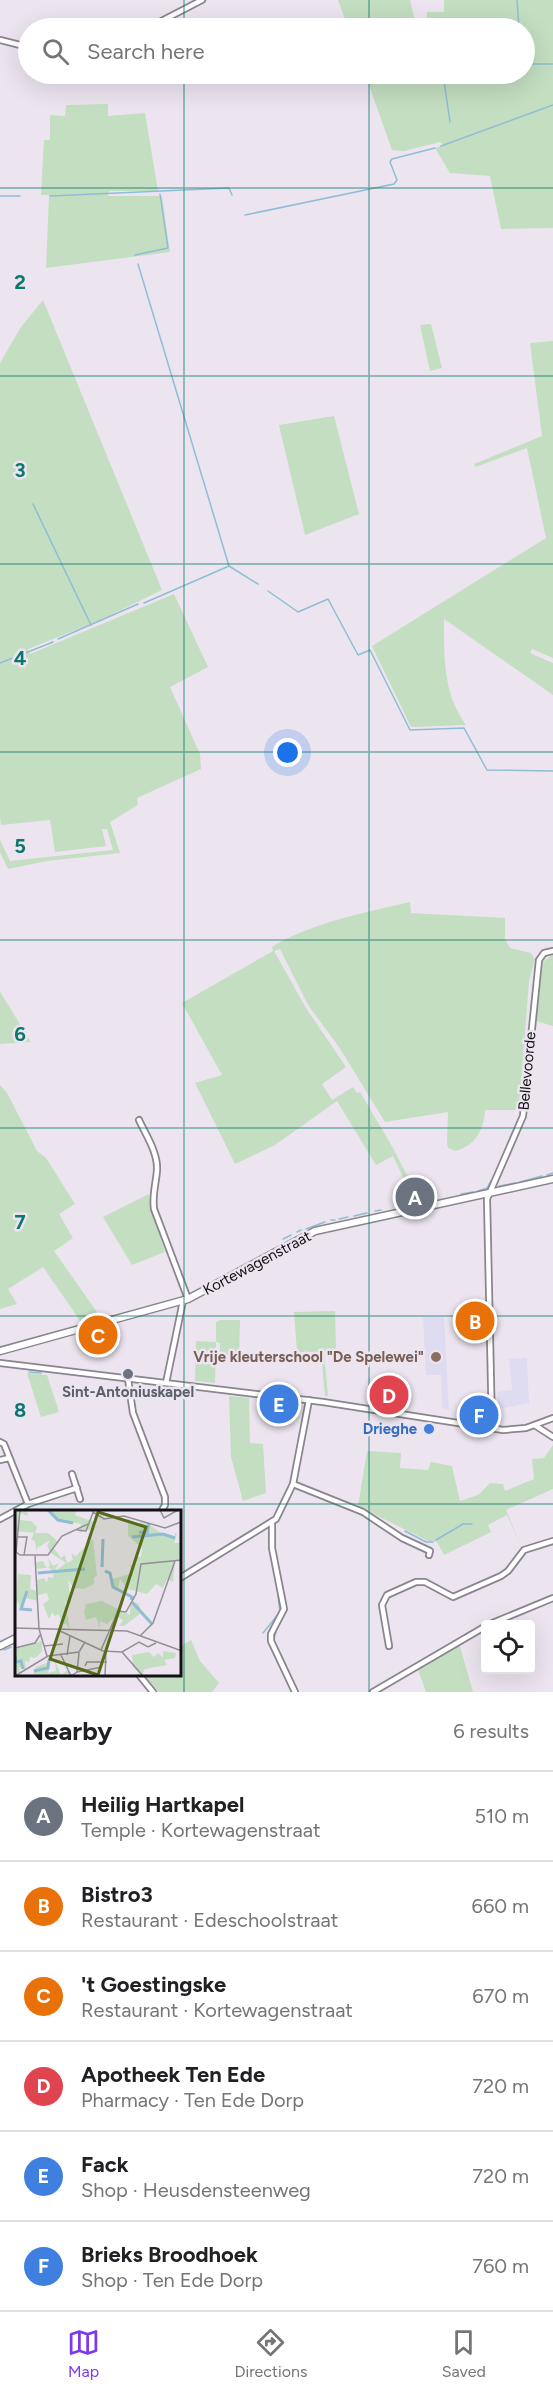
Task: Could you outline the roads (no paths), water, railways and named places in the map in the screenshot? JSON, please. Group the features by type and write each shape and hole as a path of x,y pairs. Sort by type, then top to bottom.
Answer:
{"street":[{"path":"167,18 202,0"},
{"path":"0,40 18,44"},
{"name":"Bellevoorde","path":"490,1194 523,1116 539,960 544,953 553,951"},
{"path":"139,1120 155,1156 157,1169 152,1194 154,1209 186,1300 166,1383"},
{"name":"Kortewagenstraat","path":"0,1351 186,1300 315,1231 553,1179"},
{"path":"490,1194 487,1199 492,1428"},
{"path":"0,1363 309,1400 492,1428 516,1430 553,1420"},
{"path":"128,1379 134,1413 165,1497 162,1510"},
{"path":"295,1692 271,1641 271,1634 284,1609 273,1552 272,1524 293,1484 309,1400"},
{"path":"536,1426 553,1437"},
{"path":"0,1442 4,1444 28,1504"},
{"path":"0,1460 9,1458"},
{"path":"72,1473 80,1499"},
{"path":"293,1484 368,1515 402,1538 430,1551 429,1555"},
{"path":"17,1510 76,1488"},
{"path":"0,1519 15,1511"},
{"path":"182,1577 272,1524"},
{"path":"388,1646 382,1605 387,1595 416,1582 425,1582 453,1597 501,1576 508,1571 524,1550 553,1541"},
{"path":"500,1620 553,1598"},
{"path":"373,1692 481,1629"},
{"path":"0,1646 15,1638"},
{"path":"141,1677 153,1692"}],"waterway":[{"path":"517,0 518,18"},
{"path":"535,64 553,64"},
{"path":"444,84 450,122"},
{"path":"441,146 553,105"},
{"path":"245,215 394,184 397,180 390,162 392,159 435,148"},
{"path":"50,196 229,188 232,195"},
{"path":"135,255 168,248 160,194"},
{"path":"0,196 20,196"},
{"path":"138,264 229,566"},
{"path":"33,504 91,625"},
{"path":"144,603 229,566 258,584"},
{"path":"268,591 298,612 328,599 358,655 370,650 410,730 464,728 487,770 553,771"},
{"path":"58,639 138,604"},
{"path":"0,663 53,642"},
{"path":"547,1175 553,1173"},
{"path":"520,1182 542,1176"},
{"path":"478,1191 487,1188 491,1181"},
{"path":"499,1186 515,1183"},
{"path":"461,1194 473,1192"},
{"path":"398,1207 407,1205"},
{"path":"375,1211 381,1210"},
{"path":"354,1216 367,1213"},
{"path":"339,1219 348,1217"},
{"path":"306,1229 325,1222"},
{"path":"297,1232 301,1230"},
{"path":"283,1239 291,1235"},
{"path":"29,1372 41,1373"},
{"path":"436,1540 463,1524 472,1524"},
{"path":"405,1531 426,1542 433,1542"},
{"path":"263,1633 280,1612 278,1596"},
{"path":"468,1633 481,1626"},
{"path":"274,1639 277,1628"},
{"path":"4,1650 11,1647"}],"place":[{"name":"Heilig Hartkapel","path":"415,1197"},
{"name":"Bistro3","path":"475,1321"},
{"name":"'t Goestingske","path":"98,1335"},
{"name":"Vrije kleuterschool \"De Spelewei\"","path":"436,1357"},
{"name":"Sint-Antoniuskapel","path":"128,1374"},
{"name":"Apotheek Ten Ede","path":"389,1395"},
{"name":"Fack","path":"279,1404"},
{"name":"Brieks Broodhoek","path":"479,1415"},
{"name":"Drieghe","path":"429,1429"}]}
